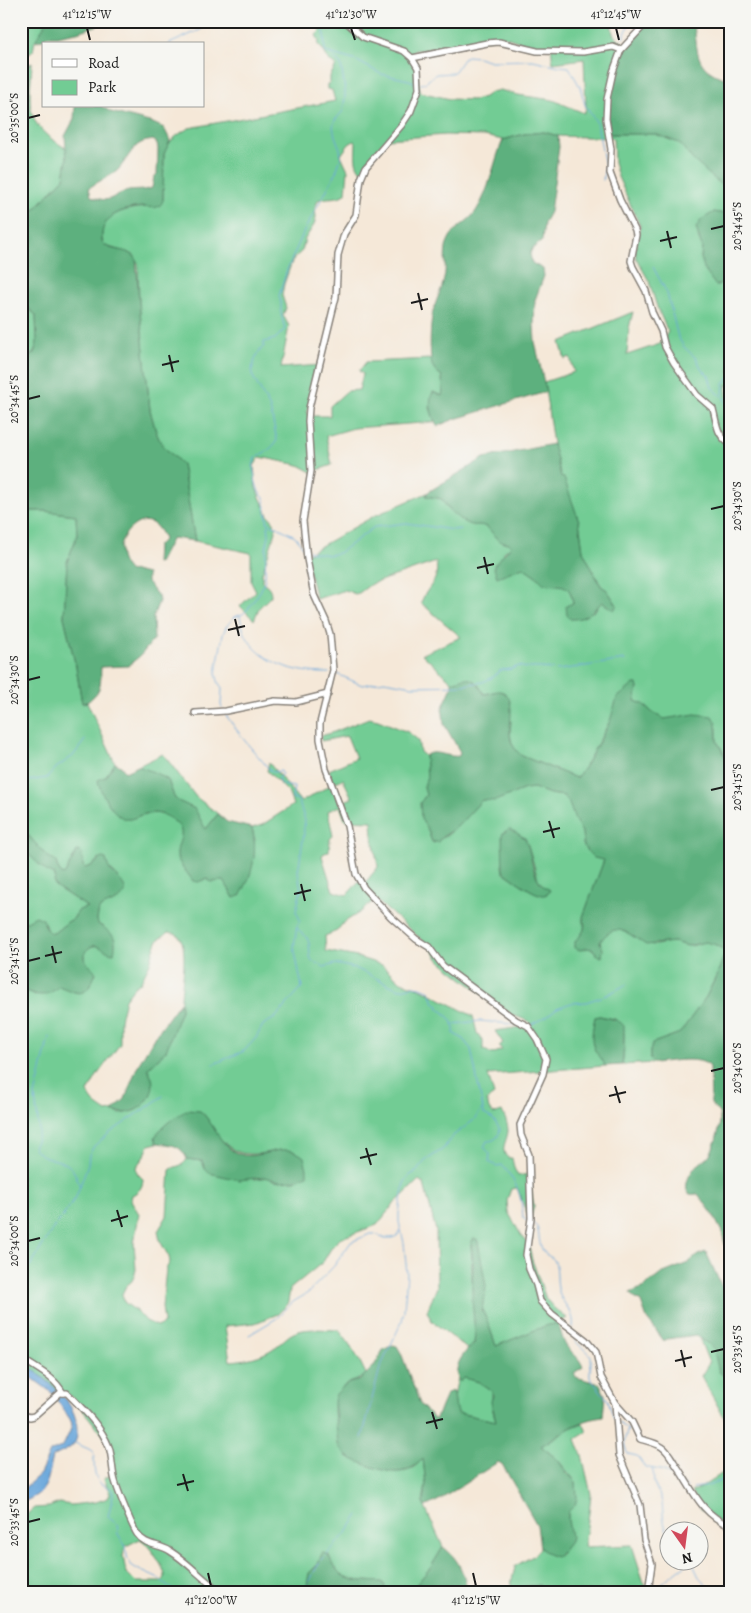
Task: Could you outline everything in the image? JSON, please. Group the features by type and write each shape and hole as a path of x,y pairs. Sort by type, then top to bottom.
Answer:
{"street":[{"path":"345,21 363,37 404,51 412,58 418,68 419,89 411,111 401,126 366,167 361,179 356,215 344,234 338,255 336,297 308,408 311,471 303,521 307,559 314,595 330,634 333,670 320,723 322,755 347,826 356,874 364,888 391,917 416,939 429,947 443,966 516,1020 528,1026 537,1039 546,1059 543,1074 520,1125 521,1135 529,1155 531,1218 526,1256 540,1301 552,1314 586,1340 596,1352 601,1377 616,1403 632,1422 640,1439 662,1447 685,1478 698,1502 722,1523 730,1526"},
{"path":"648,21 621,50 613,72 607,99 606,119 611,149 610,173 620,200 635,230 636,235 631,261 646,291 652,312 661,331 665,348 697,394 713,409 719,434 730,444"},
{"path":"412,58 499,42 537,51 583,52 613,47 621,50"},
{"path":"195,713 226,711 275,701 296,702 328,694"},
{"path":"21,1358 45,1374 59,1386 62,1393"},
{"path":"21,1415 34,1416 62,1393 67,1393 95,1422 103,1434 110,1449 115,1480 137,1535 150,1544 169,1550 221,1592"},
{"path":"616,1403 619,1456 640,1505 644,1540 652,1564 646,1592"}],"green space":[{"path":"21,21 47,21 35,41 33,51 30,54 21,49"},
{"path":"47,21 111,21 77,32 47,36 35,41"},
{"path":"306,21 611,21 613,34 627,47 617,61 609,134 655,134 679,143 730,193 730,215 714,212 698,237 702,247 701,258 716,286 730,278 730,386 726,385 730,405 730,760 728,760 717,741 717,728 679,718 664,719 653,713 643,704 635,701 638,688 610,721 584,768 576,778 522,756 515,750 510,734 511,721 494,692 484,694 478,685 467,680 452,682 422,654 461,637 421,603 435,579 436,562 371,584 359,593 355,594 345,590 316,599 305,555 374,516 427,493 427,496 442,499 453,514 461,520 471,525 485,526 499,541 509,543 511,546 503,553 536,576 544,584 561,585 568,588 573,604 593,612 602,602 612,609 617,605 607,590 601,586 583,551 579,521 561,477 553,444 544,382 574,372 570,357 565,359 560,342 633,312 629,328 627,355 660,344 668,332 657,307 649,281 636,258 635,251 640,226 618,177 614,163 613,138 558,136 544,132 524,134 503,140 484,136 446,135 386,139 372,154 362,172 356,162 356,142 354,141 349,144 341,155 348,170 346,193 318,200 315,208 316,217 314,225 305,239 302,251 294,258 284,284 282,295 286,308 283,315 289,326 281,368 320,365 307,412 310,416 330,416 330,406 347,391 359,390 363,374 359,371 366,362 432,359 435,371 442,376 443,396 433,392 430,408 435,422 354,428 326,436 332,465 312,472 299,465 260,457 254,466 256,488 268,515 274,522 276,531 262,573 262,582 271,591 271,596 259,608 254,620 240,606 256,591 251,581 251,553 195,541 182,464 160,441 150,410 139,302 138,263 134,255 106,246 103,243 102,232 110,218 118,213 137,208 156,207 163,200 164,154 174,138 189,128 335,101 332,90 327,89 327,84 330,83 330,76 336,66 318,45 319,41 316,35 320,31 319,26","holes":["506,37 525,44 551,46 553,63 584,59 586,108 584,113 553,100 518,95 500,90 474,100 450,99 420,92 416,64 412,54 415,50 431,50"]},
{"path":"646,21 692,21 701,62 713,73 730,79 730,193 693,160 679,143 655,134 609,134 608,102 617,61"},
{"path":"32,62 30,96 32,115 43,132 66,148 67,159 64,178 21,224 21,72"},
{"path":"75,108 104,108 111,112 153,123 164,128 170,141 164,154 163,200 160,206 136,208 117,213 107,221 102,234 102,241 112,249 129,253 136,258 150,410 160,441 182,464 195,541 172,538 159,563 156,563 157,546 164,539 152,523 144,521 135,525 126,533 120,548 124,564 130,572 147,574 147,582 158,596 159,601 153,617 154,639 141,655 128,666 101,667 100,683 96,694 87,702 82,703 76,667 64,617 67,562 77,536 76,515 45,511 21,511 21,362 34,353 37,343 36,315 29,309 21,306 21,224 64,178 67,159 65,136 74,119","holes":["153,140 157,143 157,174 154,177 152,188 128,191 104,200 91,196 89,188 117,171 138,145"]},
{"path":"544,132 558,136 559,147 550,212 544,223 542,241 532,249 530,254 532,263 543,269 544,276 535,300 534,325 535,342 546,392 437,426 430,400 433,392 442,396 443,391 442,376 432,365 430,353 431,328 435,304 444,279 448,241 450,236 473,215 481,203 503,140 524,134"},
{"path":"714,212 730,215 730,278 716,286 705,271 701,258 702,247 696,228 701,220"},
{"path":"21,306 29,309 36,315 37,343 34,353 21,362"},
{"path":"553,444 561,477 564,478 579,521 583,551 601,586 607,590 617,605 614,610 602,602 584,617 570,619 567,615 566,606 573,603 572,596 570,591 564,586 544,584 523,567 497,577 494,565 511,546 509,543 499,541 484,526 467,524 450,511 442,499 426,496 428,492 484,458"},
{"path":"21,511 45,511 76,515 77,536 67,562 64,617 76,667 82,703 87,702 115,763 105,777 128,819 157,813 168,817 178,825 182,834 177,858 193,881 207,879 224,880 234,898 255,840 252,828 262,825 293,805 288,792 267,771 269,763 301,802 332,784 340,803 352,798 343,779 333,783 329,770 356,758 347,736 321,741 321,736 369,718 408,732 418,740 420,752 425,756 427,776 424,787 426,795 423,799 423,823 426,825 434,843 450,833 482,800 495,800 525,789 534,788 550,794 564,796 568,800 582,832 583,844 604,860 583,917 584,931 575,942 580,950 593,949 597,955 605,934 617,929 650,944 657,945 671,942 690,946 708,942 729,953 706,997 680,1033 653,1043 650,1059 654,1063 622,1065 624,1054 623,1030 615,1019 600,1016 595,1017 593,1045 605,1066 488,1075 494,1095 487,1100 489,1109 493,1114 502,1111 507,1123 508,1131 504,1145 505,1155 508,1158 512,1158 518,1176 528,1174 534,1206 530,1220 517,1188 511,1189 507,1200 508,1212 521,1235 528,1243 546,1299 567,1318 496,1346 482,1310 471,1245 475,1327 474,1344 467,1349 432,1321 427,1311 437,1287 436,1231 424,1184 419,1180 393,1205 377,1225 341,1238 332,1247 323,1262 290,1289 288,1302 278,1314 255,1323 225,1326 230,1361 264,1354 290,1335 301,1330 339,1330 347,1341 366,1374 343,1387 337,1394 335,1402 335,1421 347,1456 379,1469 397,1472 412,1469 423,1458 426,1484 423,1503 443,1547 431,1567 410,1592 383,1592 385,1586 382,1582 349,1579 338,1571 328,1554 309,1573 317,1591 322,1592 40,1592 26,1584 21,1573 21,1530 25,1527 27,1514 34,1508 49,1507 59,1503 71,1505 96,1502 108,1498 110,1494 104,1479 113,1474 109,1448 103,1435 71,1396 60,1393 21,1360 21,989 35,995 59,986 78,993 88,965 85,960 85,952 93,946 102,948 103,927 98,924 97,920 99,909 104,906 119,878 99,859 91,866 85,868 83,866 83,859 77,851 65,874 62,875 56,862 46,856 27,834 51,873 55,875 55,886 87,907 54,933 50,933 46,929 45,924 34,917 30,921 21,921","holes":["340,806 345,820 372,821 378,867 365,883 362,880 358,882 347,895 333,891 322,856 329,851 330,839 333,836 328,811","528,845 538,879 544,887 550,890 539,894 530,890 503,872 504,859","375,899 430,947 439,960 512,1015 529,1021 530,1024 528,1026 495,1031 503,1043 499,1046 502,1050 492,1054 483,1049 483,1041 477,1033 473,1016 422,989 401,982 382,965 357,957 326,951 325,936 337,931 343,923 362,911","168,932 178,935 182,942 184,961 181,1010 157,1060 148,1068 152,1079 135,1111 120,1114 112,1111 107,1112 93,1101 88,1092 98,1074 120,1044 120,1020 125,999 134,987 140,983 150,963 158,940","200,1111 223,1141 237,1151 244,1154 260,1154 280,1150 276,1181 268,1177 256,1179 209,1173 202,1161 187,1159 184,1163 170,1170 167,1216 158,1231 160,1241 170,1262 166,1269 162,1307 164,1322 162,1325 157,1326 146,1321 139,1313 125,1303 122,1294 126,1286 132,1281 136,1270 134,1243 139,1214 131,1200 132,1195 139,1191 143,1182 143,1179 137,1173 136,1167 145,1155 149,1145 157,1143 155,1137 162,1128","140,1539 147,1545 159,1562 164,1572 164,1579 161,1582 136,1582 126,1572 123,1556 126,1546"]},
{"path":"464,678 474,681 484,694 498,691 507,695 511,705 510,737 515,749 522,756 576,778 603,735 610,721 617,698 634,684 637,684 638,688 635,701 643,704 653,713 664,719 695,714 712,716 716,721 717,741 727,760 730,760 730,1264 722,1232 712,1213 698,1194 690,1194 686,1187 693,1170 710,1154 719,1127 719,1113 711,1104 710,1067 700,1061 684,1060 654,1063 650,1059 653,1043 680,1033 706,997 723,958 729,953 714,944 705,942 688,946 673,942 646,945 628,933 617,930 611,931 600,942 603,949 602,957 597,955 593,949 580,950 575,948 575,942 584,931 583,917 604,860 594,858 586,850 583,844 582,832 564,796 550,794 534,788 525,789 495,801 482,800 457,827 438,842 432,842 428,830 421,819 420,803 426,795 424,787 427,776 425,756 436,753 459,756 460,752 444,724 442,709 452,687 452,682"},
{"path":"163,754 196,797 218,814 206,829 202,825 195,809 177,801 168,780 138,766"},
{"path":"115,763 121,766 125,772 138,766 168,780 174,797 195,809 206,829 218,814 227,822 252,828 254,837 253,863 248,880 240,896 234,898 224,881 211,882 207,879 198,882 193,881 178,859 177,850 181,832 180,827 172,820 164,815 155,813 128,819 121,817 112,809 104,797 98,780 105,777"},
{"path":"510,829 525,838 536,875 539,881 550,890 546,894 540,895 503,871 502,835"},
{"path":"24,834 27,834 46,855 56,862 62,875 65,874 77,851 81,852 85,868 102,858 106,859 110,870 124,885 125,893 123,896 99,909 97,920 98,924 110,932 114,938 114,953 96,946 89,948 85,952 87,963 96,973 89,987 82,992 73,992 59,986 50,993 41,995 21,989 21,921 25,922 36,916 43,919 46,929 50,933 54,933 73,919 79,910 87,907 55,886 55,875 47,872 27,853 22,843"},
{"path":"180,1002 181,1010 166,1051 148,1068 153,1084 149,1098 145,1104 133,1111 119,1113 112,1111 125,1099 137,1067 155,1036"},
{"path":"600,1016 616,1020 624,1026 622,1065 605,1066 594,1048 592,1039 593,1025 595,1017"},
{"path":"187,1110 200,1111 223,1142 235,1152 251,1156 282,1150 296,1152 304,1157 307,1175 295,1180 280,1181 264,1177 239,1180 209,1173 202,1161 187,1159 181,1150 175,1146 157,1143 155,1137 161,1129 173,1118"},
{"path":"473,1239 477,1239 478,1242 486,1286 482,1310 496,1346 545,1326 558,1323 565,1344 578,1358 583,1367 574,1373 576,1377 600,1384 605,1395 603,1417 578,1424 541,1446 557,1459 576,1482 577,1498 575,1505 568,1512 571,1537 569,1543 556,1557 540,1548 537,1525 502,1464 498,1462 441,1499 425,1507 423,1503 426,1484 423,1459 408,1470 400,1472 386,1471 347,1456 338,1444 334,1401 336,1394 349,1383 360,1380 374,1366 383,1350 393,1345 397,1346 401,1353 420,1404 435,1420 446,1395 451,1391 454,1393 458,1413 496,1421 491,1401 492,1391 479,1382 464,1378 460,1382 457,1372 462,1356 474,1344 471,1244"},
{"path":"706,1252 730,1301 730,1369 723,1375 719,1372 713,1347 696,1335 664,1341 647,1319 641,1302 630,1293 644,1287 661,1274 688,1263 698,1255"},
{"path":"700,1340 710,1345 713,1349 723,1375 730,1369 730,1428 701,1376 709,1363"},
{"path":"458,1378 460,1381 464,1378 479,1382 492,1391 492,1408 496,1421 457,1413 454,1400"},
{"path":"583,1423 587,1432 576,1439 582,1455 591,1494 584,1547 632,1545 645,1586 649,1588 648,1592 551,1592 538,1586 512,1589 515,1566 533,1556 540,1548 552,1556 559,1556 569,1540 568,1512 575,1505 576,1482 557,1459 541,1446 570,1428"},
{"path":"730,1468 730,1531 700,1508 691,1492 702,1487"},
{"path":"443,1547 460,1567 468,1592 410,1592 431,1567"},
{"path":"322,1553 328,1554 333,1564 343,1576 355,1580 382,1582 385,1586 383,1592 322,1592 311,1588 307,1585 309,1573 317,1566"},
{"path":"21,1573 26,1584 40,1592 21,1592"},
{"path":"539,1585 551,1592 498,1592"}],"water":[{"path":"21,1360 49,1382 66,1399 76,1420 77,1431 76,1440 73,1445 53,1457 45,1486 42,1490 37,1495 21,1503 21,1491 40,1474 50,1452 63,1446 72,1424 51,1392 21,1370"}],"waterway":[{"path":"173,42 202,29 212,21"},
{"path":"313,21 319,23 324,31 325,52 357,61 381,74 416,83"},
{"path":"623,38 631,21"},
{"path":"222,708 222,689 216,673 223,634 234,617 243,614 261,590 265,579 266,549 269,535 264,498 259,492 253,468 255,458 270,449 277,440 270,408 252,375 252,368 264,346 264,342 275,339 285,329 279,296 287,270 305,229 335,175 341,157 333,127 335,120 343,111 345,90 341,65 331,54"},
{"path":"421,84 436,74 452,73 467,56 491,61 533,60 569,67 580,87 585,105 597,123 605,166 603,180"},
{"path":"653,267 667,293 678,337 684,347 697,359 701,368 709,376 712,388 724,398 730,416"},
{"path":"723,395 724,384 730,377"},
{"path":"269,523 295,536 303,547"},
{"path":"309,551 328,555 339,553 374,527 406,523 453,530 461,529"},
{"path":"240,616 244,631 251,643 260,653 272,661 300,671 329,673"},
{"path":"337,674 362,685 384,681 413,686 463,685 483,682 501,670 519,666 559,670 625,660"},
{"path":"214,1064 244,1051 256,1038 263,1025 275,1018 302,987 294,947 297,926 300,920 296,911 301,890 298,872 305,820 298,800 292,799 294,787 283,785 279,782 278,778 282,774 281,771 272,772 270,770 225,714"},
{"path":"21,782 47,778 56,768 73,756 85,740"},
{"path":"297,928 307,938 312,961 324,967 336,964 355,968 400,989 414,986 430,991 434,1003 439,1006 439,1009 448,1016 452,1023 454,1034 462,1038 471,1049 484,1114 493,1119 500,1129 497,1137 494,1140 487,1141 484,1147 490,1154 489,1162 497,1166 502,1165 512,1178 520,1196 523,1218 529,1222"},
{"path":"530,1025 557,1008 607,995 627,984"},
{"path":"454,1024 480,1021 522,1025"},
{"path":"49,1037 35,1096 39,1130 34,1148 43,1156 60,1161 70,1167 76,1175 80,1187"},
{"path":"21,1271 31,1265 52,1230 76,1197 88,1164 89,1155 94,1146 163,1096"},
{"path":"362,1438 380,1368 402,1321 404,1310 407,1274 404,1243 399,1222 404,1183 425,1161 443,1149 454,1135 474,1120 482,1109"},
{"path":"533,1223 537,1227 542,1249 555,1262 559,1293 573,1317 573,1327"},
{"path":"249,1335 277,1318 293,1302 308,1293 334,1266 351,1242 370,1234 392,1238 397,1236 401,1230"},
{"path":"572,1331 576,1342 590,1354 590,1378 608,1400 614,1419"},
{"path":"619,1423 628,1429 625,1438 628,1454 637,1456 645,1467 664,1471 687,1487"},
{"path":"75,1443 93,1451 96,1476 101,1484 112,1490 113,1495 108,1517 117,1524 118,1534 126,1547 130,1564 159,1579 176,1592"},
{"path":"651,1468 654,1483 661,1499 664,1520"},
{"path":"693,1488 708,1486 730,1477"},
{"path":"304,1592 319,1563 348,1531 359,1515"},
{"path":"658,1592 660,1584 679,1570"},
{"path":"696,1570 699,1577 712,1590 719,1590 730,1583"}]}
